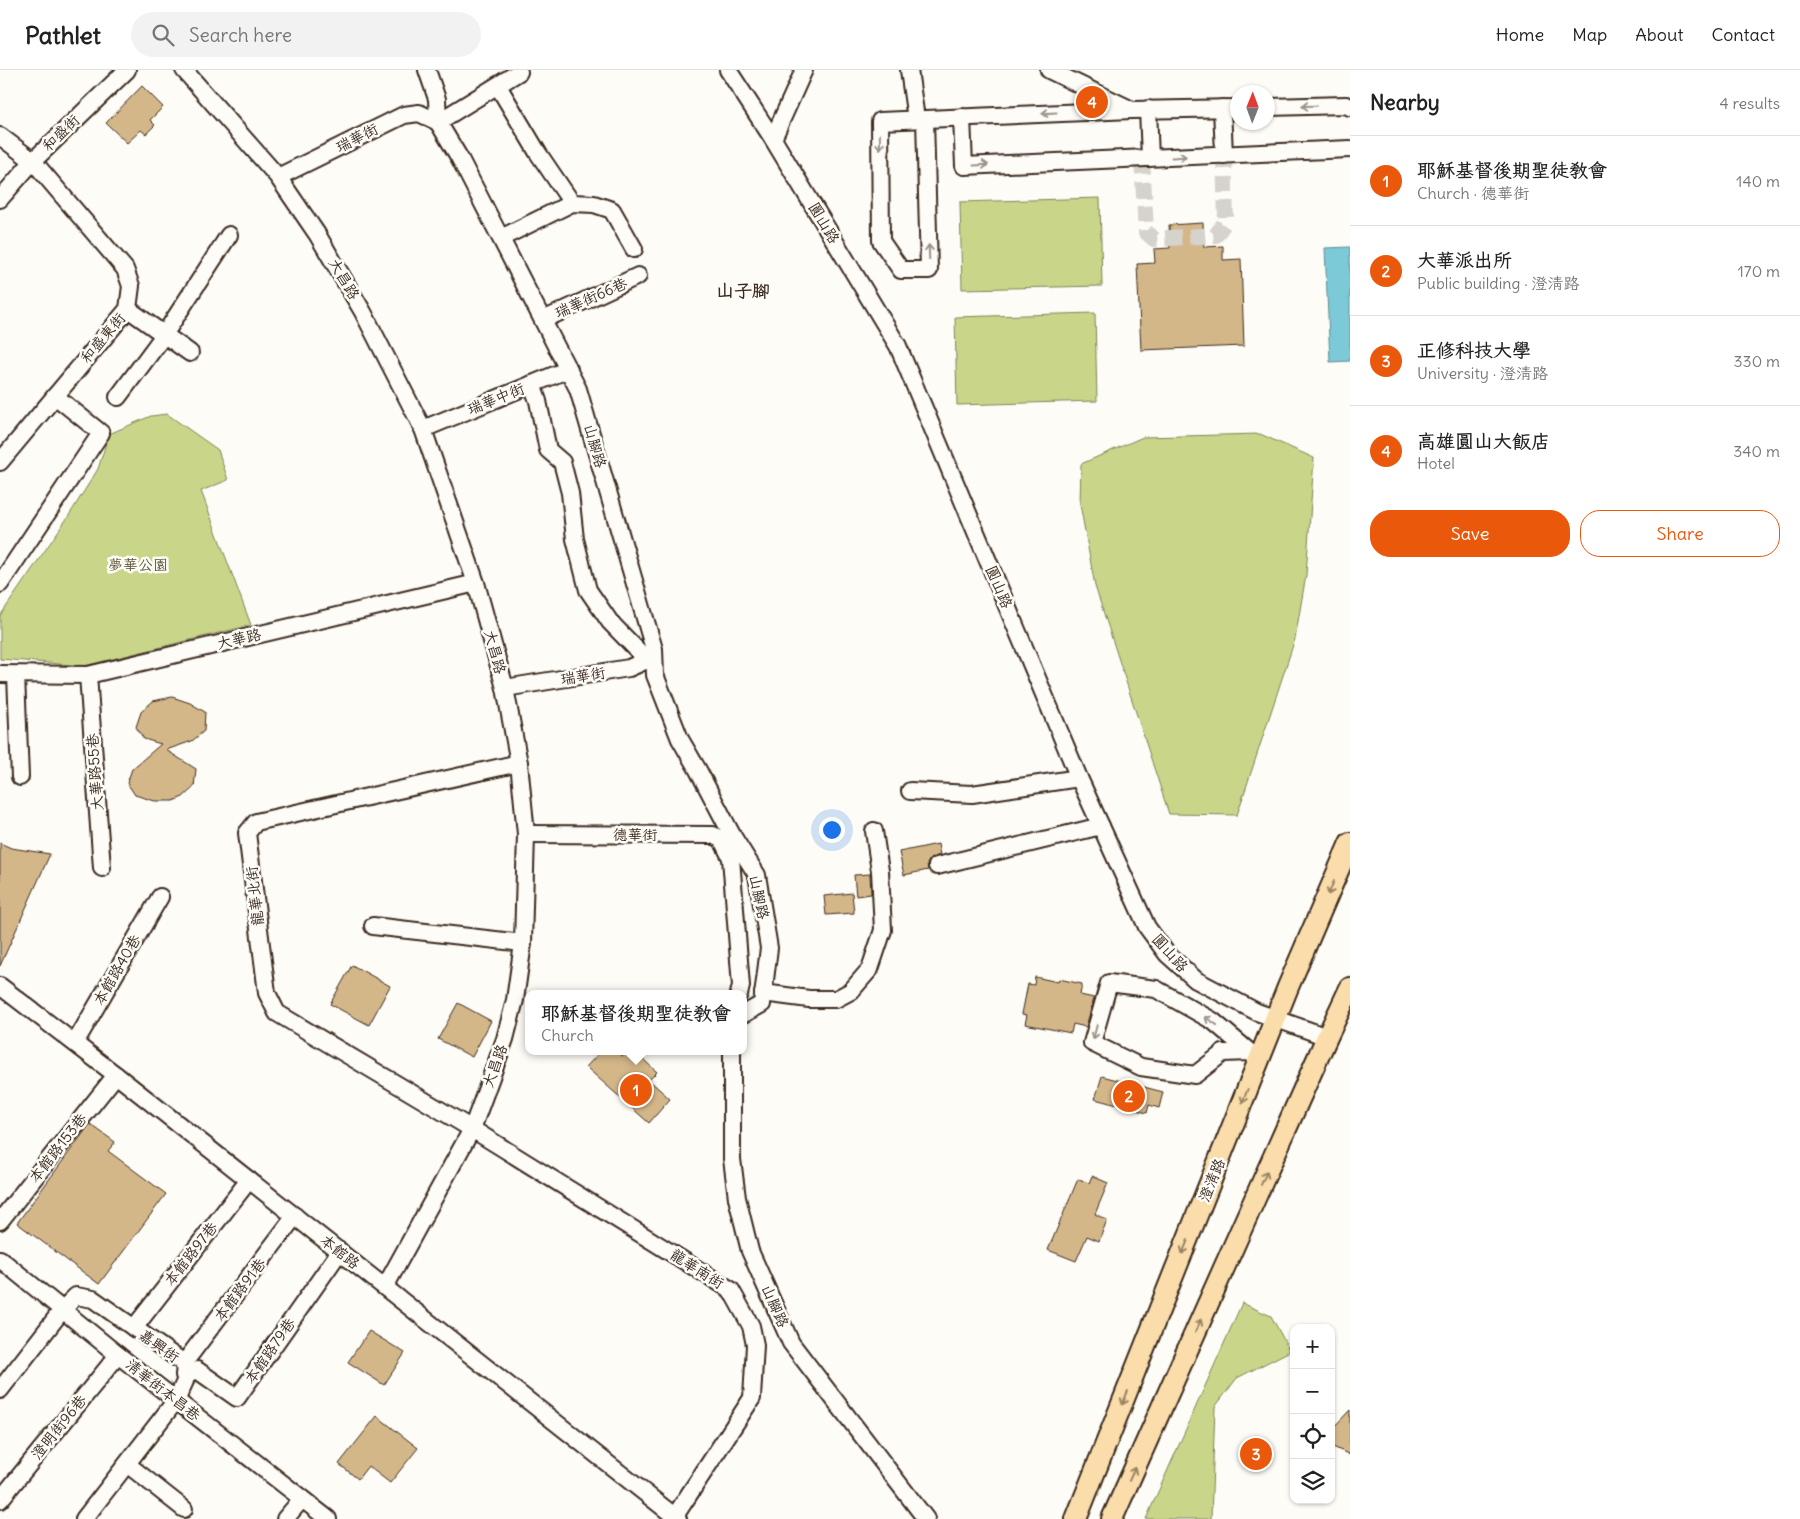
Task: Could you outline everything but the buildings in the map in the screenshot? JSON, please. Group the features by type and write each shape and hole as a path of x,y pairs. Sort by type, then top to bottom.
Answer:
{"main road":[{"name":"澄清路","path":"1076,1519 1254,1056 1276,1018 1350,843"},
{"path":"1112,1519 1350,988"}],"street":[{"name":"和盛街","path":"0,199 33,161 127,70"},
{"name":"大昌路","path":"184,70 278,177 317,234 364,312 423,429 476,583 505,688 519,763 526,834 522,1000 505,1039 472,1129 385,1288"},
{"name":"山腳路","path":"427,70 437,99 438,122 459,157 578,389 651,654 655,675 680,739 703,778 732,835 757,874 769,948 762,1004 747,1012"},
{"name":"圓山路","path":"728,70 773,139 898,346 1079,778 1147,927 1167,954 1196,980 1257,1012 1327,1037"},
{"path":"773,139 804,70"},
{"path":"909,70 920,119 929,270 902,270 881,241 880,121 920,119 962,117 1140,110 1230,108 1224,154"},
{"path":"1049,70 1140,110"},
{"path":"438,122 519,72"},
{"path":"498,86 538,153 572,203"},
{"path":"1275,107 1346,105 1350,107"},
{"path":"1140,110 1150,158"},
{"name":"瑞華街","path":"278,177 404,115 419,113 438,122"},
{"path":"962,117 964,166 1350,149"},
{"name":"和盛東街","path":"0,136 33,161 125,269 131,286 128,309 0,462"},
{"path":"501,238 572,203 594,204 612,210 634,249"},
{"path":"118,396 164,335 229,235"},
{"name":"瑞華街66巷","path":"544,320 638,276"},
{"path":"128,309 190,353"},
{"name":"瑞華中街","path":"423,429 569,369"},
{"path":"532,384 538,401 548,450 562,462 570,493 575,539 588,590 610,622 651,654"},
{"path":"0,584 101,433 55,396"},
{"name":"大華路","path":"8,675 88,675 476,583"},
{"name":"瑞華街","path":"505,688 629,668 651,654"},
{"path":"8,675 20,777"},
{"name":"大華路55巷","path":"88,675 102,868"},
{"name":"龍華北街","path":"472,1129 277,1013 267,993 247,833 256,822 519,763"},
{"path":"910,791 972,794 1079,778"},
{"path":"937,866 1101,826"},
{"path":"763,993 808,999 836,999 852,991 870,969 883,930 880,871 874,831"},
{"name":"德華街","path":"526,834 713,835 722,840 731,858"},
{"name":"山腳路","path":"732,835 731,858 740,990"},
{"name":"本館路40巷","path":"75,1043 160,897"},
{"path":"373,926 523,943"},
{"path":"1109,982 1156,989 1213,1021 1254,1056 1222,1053 1195,1075 1141,1067 1092,1043 1109,982"},
{"name":"本館路","path":"2,991 116,1075 675,1518"},
{"name":"山腳路","path":"732,1055 732,1159 737,1198 750,1250 791,1343 926,1519"},
{"name":"本館路153巷","path":"0,1221 116,1075"},
{"name":"龍華南街","path":"472,1129 731,1290 751,1326 755,1345 752,1398 675,1518"},
{"name":"本館路97巷","path":"134,1328 248,1180"},
{"name":"本館路91巷","path":"184,1369 295,1216"},
{"name":"本館路79巷","path":"184,1369 197,1370 237,1398 340,1252"},
{"name":"清華街本昌巷","path":"0,1259 328,1519"},
{"name":"嘉興街","path":"0,1390 63,1309 76,1296 93,1299 134,1328 184,1369 185,1381 177,1399 84,1519"},
{"name":"澄明街96巷","path":"0,1500 118,1354"},
{"path":"127,1464 184,1508"},
{"path":"285,1519 302,1499"}],"green space":[{"path":"1100,198 1102,286 962,289 960,202"},
{"path":"1095,313 1097,401 957,405 955,317"},
{"name":"夢華公園","path":"167,414 218,450 228,480 201,491 251,625 84,666 0,659 0,616 68,517 98,469 109,434 151,416"},
{"path":"1260,434 1314,458 1306,575 1295,639 1237,815 1169,814 1095,586 1080,504 1081,464 1143,437"},
{"path":"1242,1303 1271,1316 1290,1351 1237,1378 1215,1407 1211,1519 1146,1519"}],"water":[{"path":"1350,247 1350,361 1330,362 1325,248"}],"tunnel":[{"path":"1142,158 1146,232 1154,239 1216,235 1226,221 1224,155"}],"place":[{"name":"高雄圓山大飯店","path":"1092,102"},
{"name":"耶穌基督後期聖徒教會","path":"636,1090"},
{"name":"大華派出所","path":"1129,1096"},
{"name":"正修科技大學","path":"1256,1454"}],"district":[{"name":"山子腳","path":"743,291"}]}
